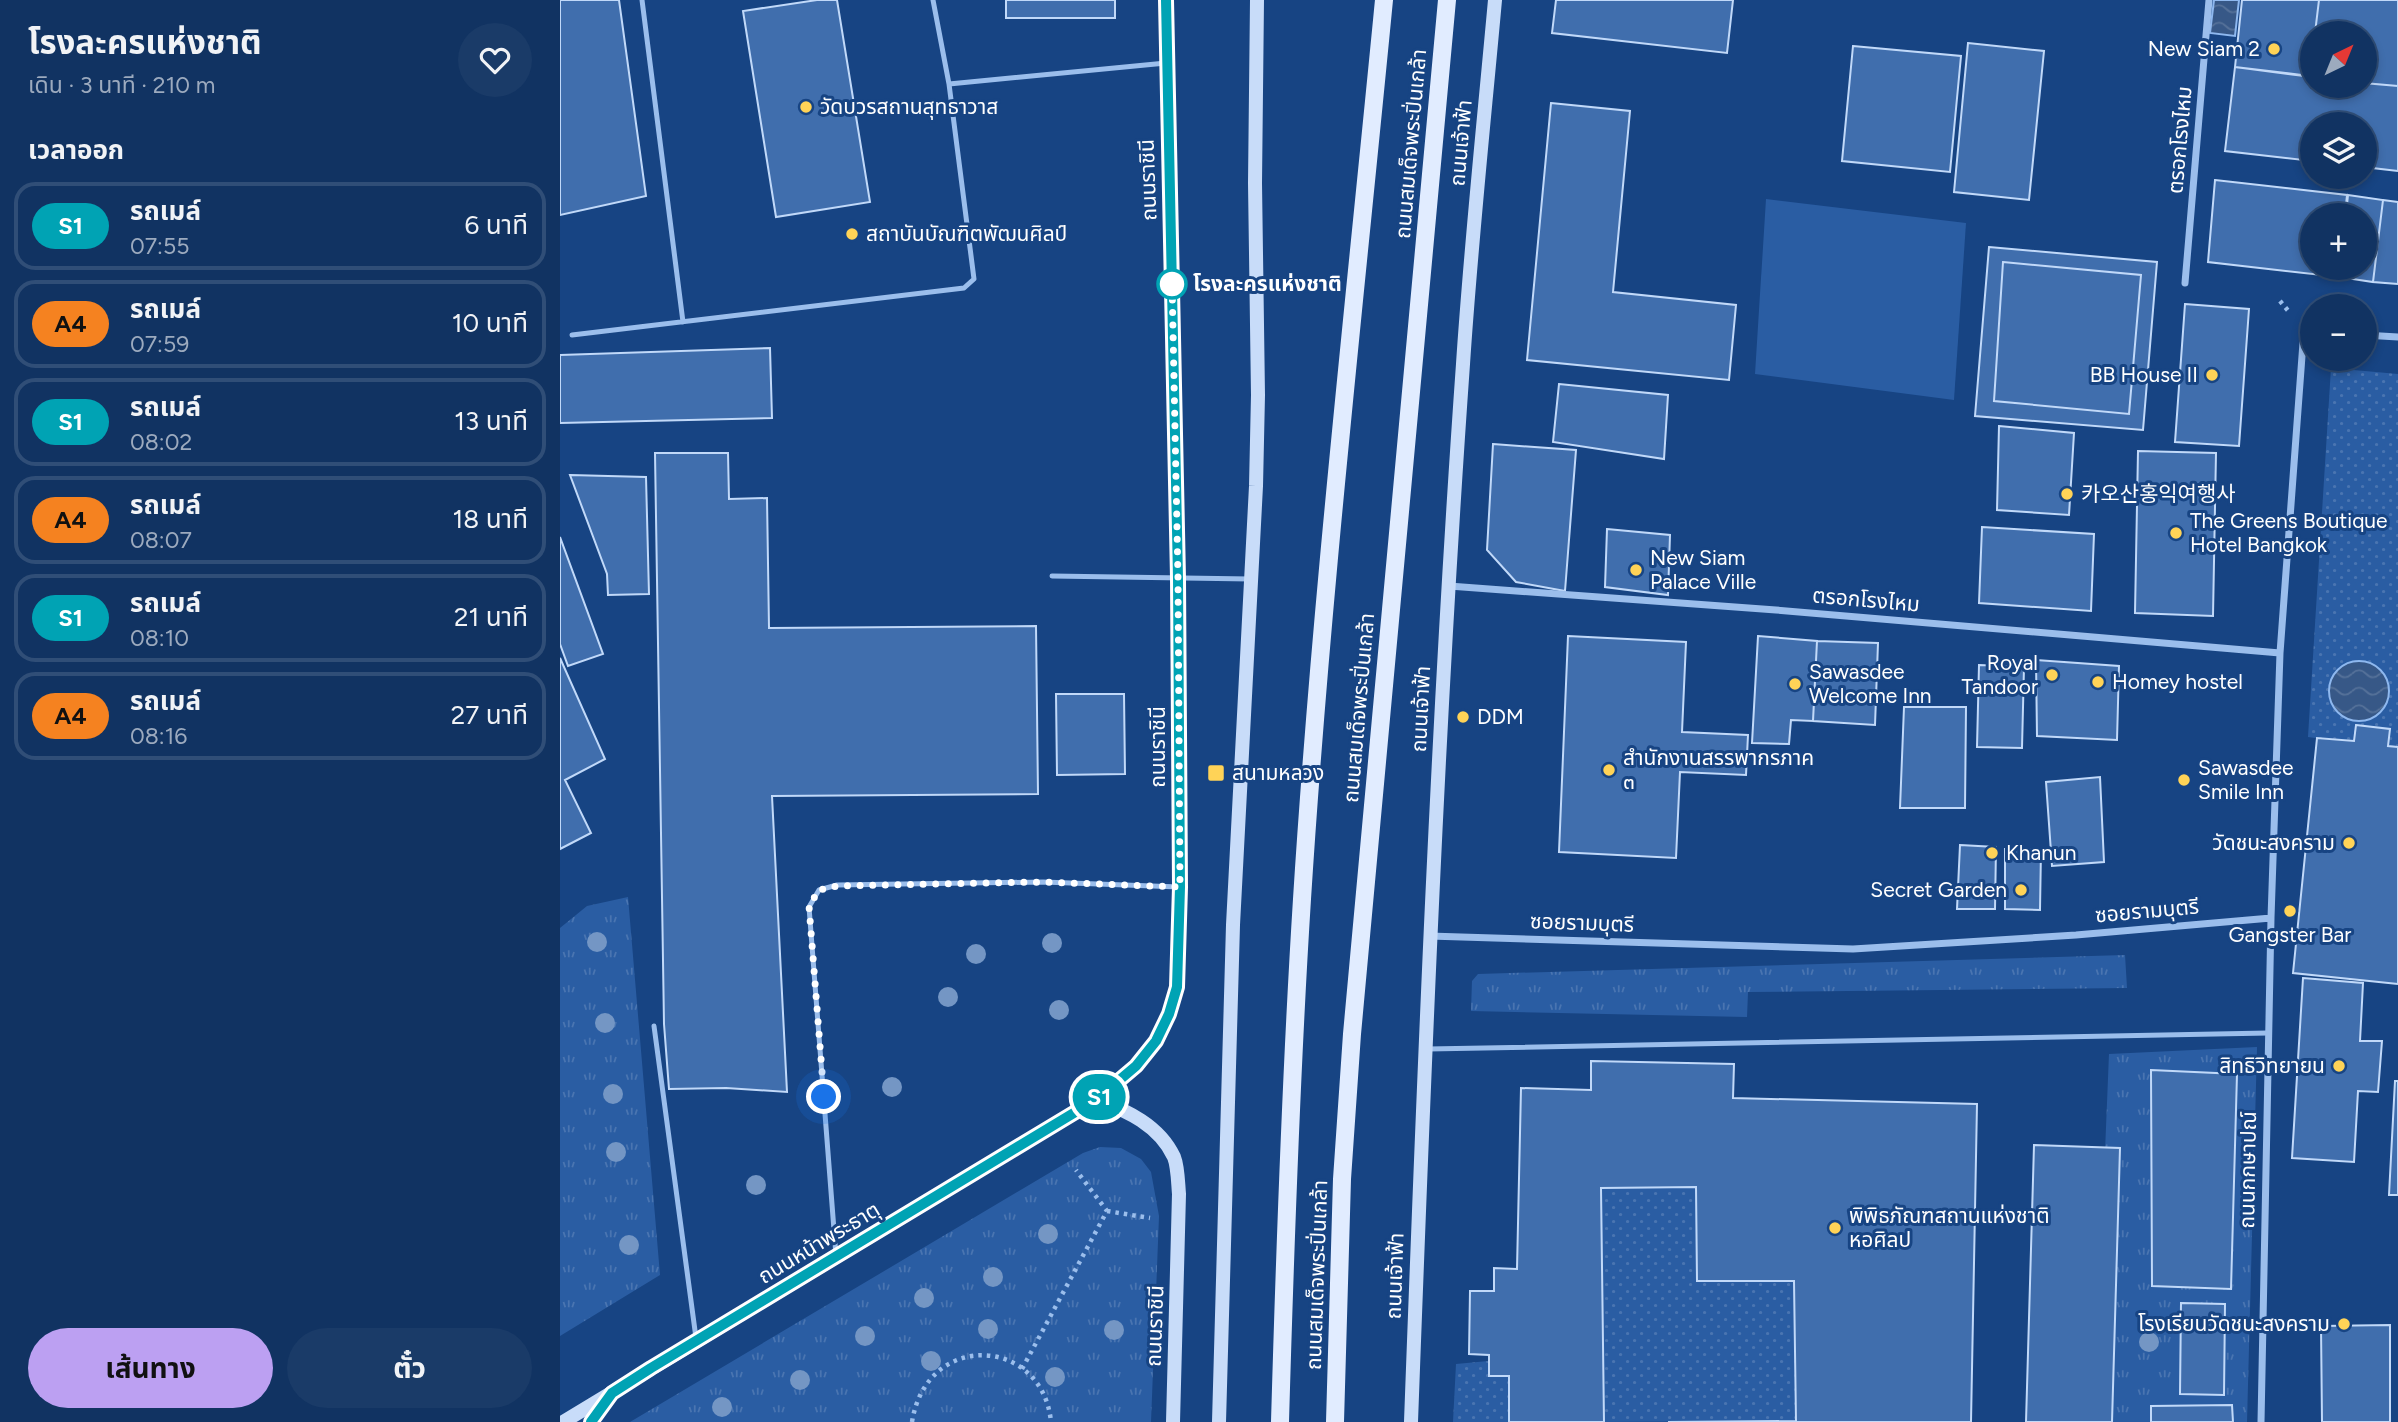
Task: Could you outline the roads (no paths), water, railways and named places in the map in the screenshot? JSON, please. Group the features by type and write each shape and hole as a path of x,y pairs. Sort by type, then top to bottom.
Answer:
{"main road":[{"name":"ถนนสมเด็จพระปิ่นเกล้า","path":"1280,1422 1302,900 1316,710 1384,0"},
{"name":"ถนนสมเด็จพระปิ่นเกล้า","path":"1335,1422 1342,1179 1352,1034 1447,0"}],"street":[{"name":"ถนนราชินี","path":"1166,0 1178,578 1180,887 1177,987 1169,1014 1156,1041 1136,1066 1097,1099 1129,1112 1158,1133 1175,1158 1179,1194 1173,1422"},
{"path":"1219,1422 1234,925 1253,579 1258,395 1255,183 1257,0"},
{"name":"ถนนเจ้าฟ้า","path":"1411,1422 1429,936 1449,586 1463,361 1495,0"},
{"name":"ตรอกโรงไหม","path":"2185,283 2209,0"},
{"path":"2377,336 2398,338"},
{"path":"2271,918 2280,653 2301,371"},
{"name":"ตรอกโรงไหม","path":"1449,586 1789,611 2280,653"},
{"name":"ซอยรามบุตรี","path":"1429,936 1853,949 2076,935 2271,918"},
{"name":"ถนนกกษาปณ์","path":"2261,1422 2271,918"},
{"name":"ถนนหน้าพระธาตุ","path":"563,1422 1097,1099"},
{"path":"591,1422 612,1393"}],"lane":[{"path":"642,0 683,322"},
{"path":"572,335 964,288 974,279 949,84 933,0"},
{"path":"949,84 1166,63"},
{"path":"1052,576 1253,579"},
{"path":"836,1258 809,906 819,890 837,886 1043,882 1180,887"},
{"path":"654,1026 696,1341"},
{"path":"1424,1049 2268,1033"}],"water":[{"path":"2214,0 2239,0 2235,36 2210,33"},
{"path":"2359,661 2376,666 2384,674 2389,691 2384,708 2376,716 2359,721 2342,716 2334,708 2329,691 2334,674 2342,666"}],"place":[{"name":"New Siam 2","path":"2274,49"},
{"name":"วัดบวรสถานสุทธาวาส","path":"806,107"},
{"name":"สถาบันบัณฑิตพัฒนศิลป์","path":"852,234"},
{"name":"โรงละครแห่งชาติ","path":"1172,284"},
{"name":"BB House II","path":"2212,375"},
{"name":"카오산홍익여행사","path":"2067,494"},
{"name":"The Greens Boutique Hotel Bangkok","path":"2176,533"},
{"name":"New Siam Palace Ville","path":"1636,570"},
{"name":"Royal Tandoor","path":"2052,675"},
{"name":"Homey hostel","path":"2098,682"},
{"name":"Sawasdee Welcome Inn","path":"1795,684"},
{"name":"DDM","path":"1463,717"},
{"name":"สำนักงานสรรพากรภาค ๓","path":"1609,770"},
{"name":"สนามหลวง","path":"1216,773"},
{"name":"Sawasdee Smile Inn","path":"2184,780"},
{"name":"วัดชนะสงคราม","path":"2349,843"},
{"name":"Khanun","path":"1992,853"},
{"name":"Secret Garden","path":"2021,890"},
{"name":"Gangster Bar","path":"2290,911"},
{"name":"สิทธิวิทยายน","path":"2339,1066"},
{"name":"พิพิธภัณฑสถานแห่งชาติ หอศิลป","path":"1835,1228"},
{"name":"โรงเรียนวัดชนะสงคราม","path":"2344,1324"}]}
